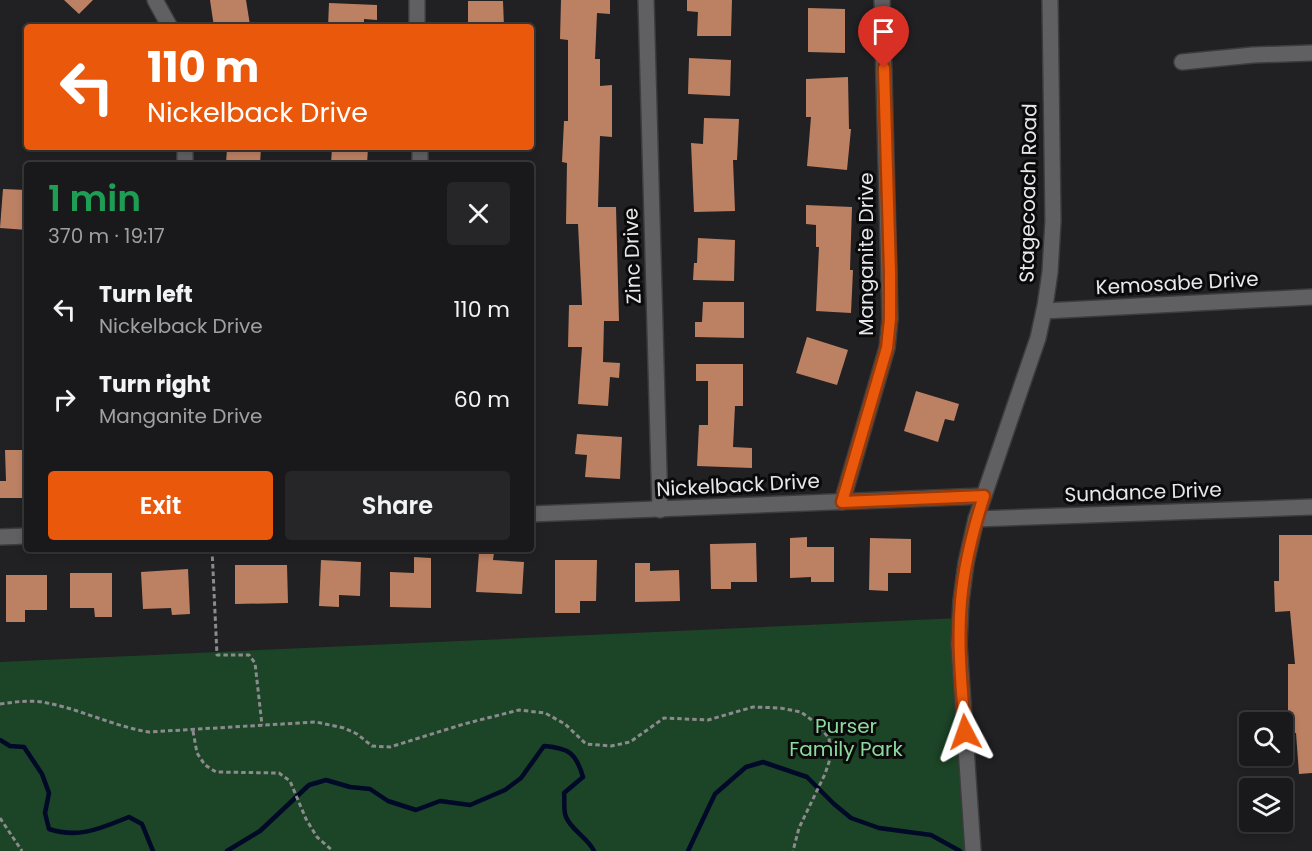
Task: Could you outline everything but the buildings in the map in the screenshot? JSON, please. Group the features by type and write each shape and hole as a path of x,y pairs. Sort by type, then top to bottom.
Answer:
{"street":[{"path":"155,0 168,24"},
{"path":"417,0 417,24"},
{"name":"Zinc Drive","path":"646,0 660,510"},
{"name":"Manganite Drive","path":"842,502 887,348 890,319 882,0"},
{"name":"Stagecoach Road","path":"973,851 959,644 961,601 966,563 976,519 1038,338 1050,272 1053,221 1050,0"},
{"path":"1182,62 1312,53"},
{"name":"Kemosabe Drive","path":"1044,311 1312,297"},
{"name":"Nickelback Drive","path":"534,514 984,496"},
{"name":"Sundance Drive","path":"976,519 1312,507"},
{"path":"0,537 24,536"}],"path":[{"path":"212,552 217,655 249,655 255,663 262,725"},
{"path":"0,704 40,701 131,729 149,732 316,722 333,724 357,734 372,747 390,747 464,723 519,710 545,713 565,724 586,744 611,746 630,742 664,718 708,720 753,707 780,708 801,712 818,724 829,738 831,756 825,774 799,828 793,851"},
{"path":"193,731 197,753 205,765 216,772 279,773 290,781 317,837 333,851"},
{"path":"0,818 22,851"}],"green space":[{"name":"Purser Family Park","path":"960,618 974,851 0,851 0,662"}],"waterway":[{"path":"0,740 10,746 24,747 42,774 49,793 45,813 49,829 70,833 90,831 129,817 142,824 153,851"},
{"path":"227,851 260,831 309,785 326,780 350,787 370,789 388,801 416,810 440,801 470,805 505,790 521,778 544,746 565,750 577,762 583,777 564,793 565,814 572,826 594,851"},
{"path":"688,851 715,794 746,767 763,762 807,777 851,818 879,828 931,835 960,851"}],"route":[{"path":"884,68 890,319 887,348 842,502 984,496 966,563 961,601 959,644 965,732"}]}
